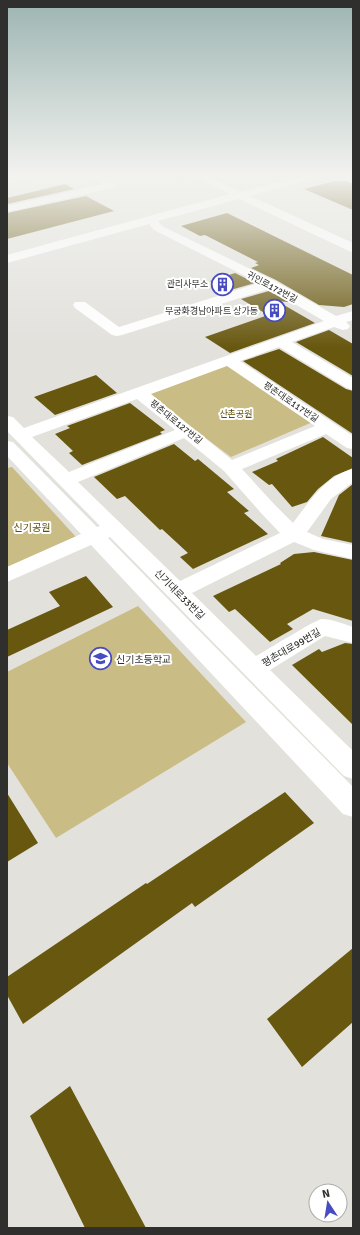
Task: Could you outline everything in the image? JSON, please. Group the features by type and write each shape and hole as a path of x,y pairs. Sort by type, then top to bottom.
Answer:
{"street":[{"path":"7,259 102,233"},
{"name":"귀인로172번길","path":"167,233 270,284 353,331"},
{"path":"320,233 353,248"},
{"path":"117,332 270,284"},
{"path":"80,305 134,344"},
{"name":"평촌대로127번길","path":"140,393 353,315"},
{"path":"282,342 353,385"},
{"name":"평촌대로117번길","path":"230,361 353,444"},
{"path":"140,393 12,434 104,532 353,805"},
{"name":"평촌대로127번길","path":"140,393 230,466 280,522 310,542 353,552"},
{"path":"230,466 328,427"},
{"path":"66,480 187,431"},
{"name":"신기대로33번길","path":"12,434 66,480 104,532 177,591 353,768"},
{"path":"177,591 296,533 324,495 353,474"},
{"path":"7,575 104,532"},
{"name":"평촌대로99번길","path":"253,669 322,627 353,635"}],"green space":[{"name":"산촌공원","path":"228,364 315,421 231,457 147,394"},
{"name":"신기공원","path":"12,467 76,537 7,567 7,468"},
{"name":"신기초등학교","path":"138,606 246,722 56,838 7,763 7,672"}],"building":[{"path":"7,233 31,233 7,239"},
{"path":"194,233 267,233 353,275 353,304 344,307 319,305 276,280 251,268 259,265 255,263 258,262 205,235 200,236"},
{"name":"관리사무소","path":"235,273 255,283 227,291 210,281"},
{"path":"269,291 289,302 277,301 315,323 230,353 205,337 268,315 241,299"},
{"path":"329,330 353,344 353,376 296,342"},
{"path":"279,349 346,389 353,391 353,434 243,361"},
{"path":"96,375 117,393 55,415 34,397"},
{"path":"130,403 165,430 160,432 162,434 82,465 69,453 73,451 55,434 70,428 67,426"},
{"path":"323,437 353,458 353,468 334,476 318,489 307,502 292,507 272,484 269,485 252,472 278,461 276,459"},
{"path":"174,444 195,461 198,459 234,489 227,492 249,511 244,513 268,534 193,569 180,557 188,553 162,529 160,530 125,496 117,499 94,477"},
{"path":"353,484 353,543 321,536 339,495"},
{"path":"314,552 353,560 353,621 313,609 287,624 293,629 270,642 235,609 229,612 213,596 281,564 280,563 294,554"},
{"path":"86,576 113,607 7,657 7,630 60,606 49,592"},
{"path":"345,643 353,644 353,725 292,665 319,649 322,652"},
{"path":"285,792 314,823 195,907 192,903 23,1024 7,995 7,977 146,883 147,884"},
{"path":"7,793 38,843 7,862"},
{"path":"353,948 353,1022 302,1067 267,1019"},
{"path":"70,1086 146,1228 85,1228 30,1116"}],"place":[{"name":"관리사무소","path":"223,284"},
{"name":"무궁화경남아파트 상가동","path":"274,311"},
{"name":"신기초등학교","path":"100,659"}]}
